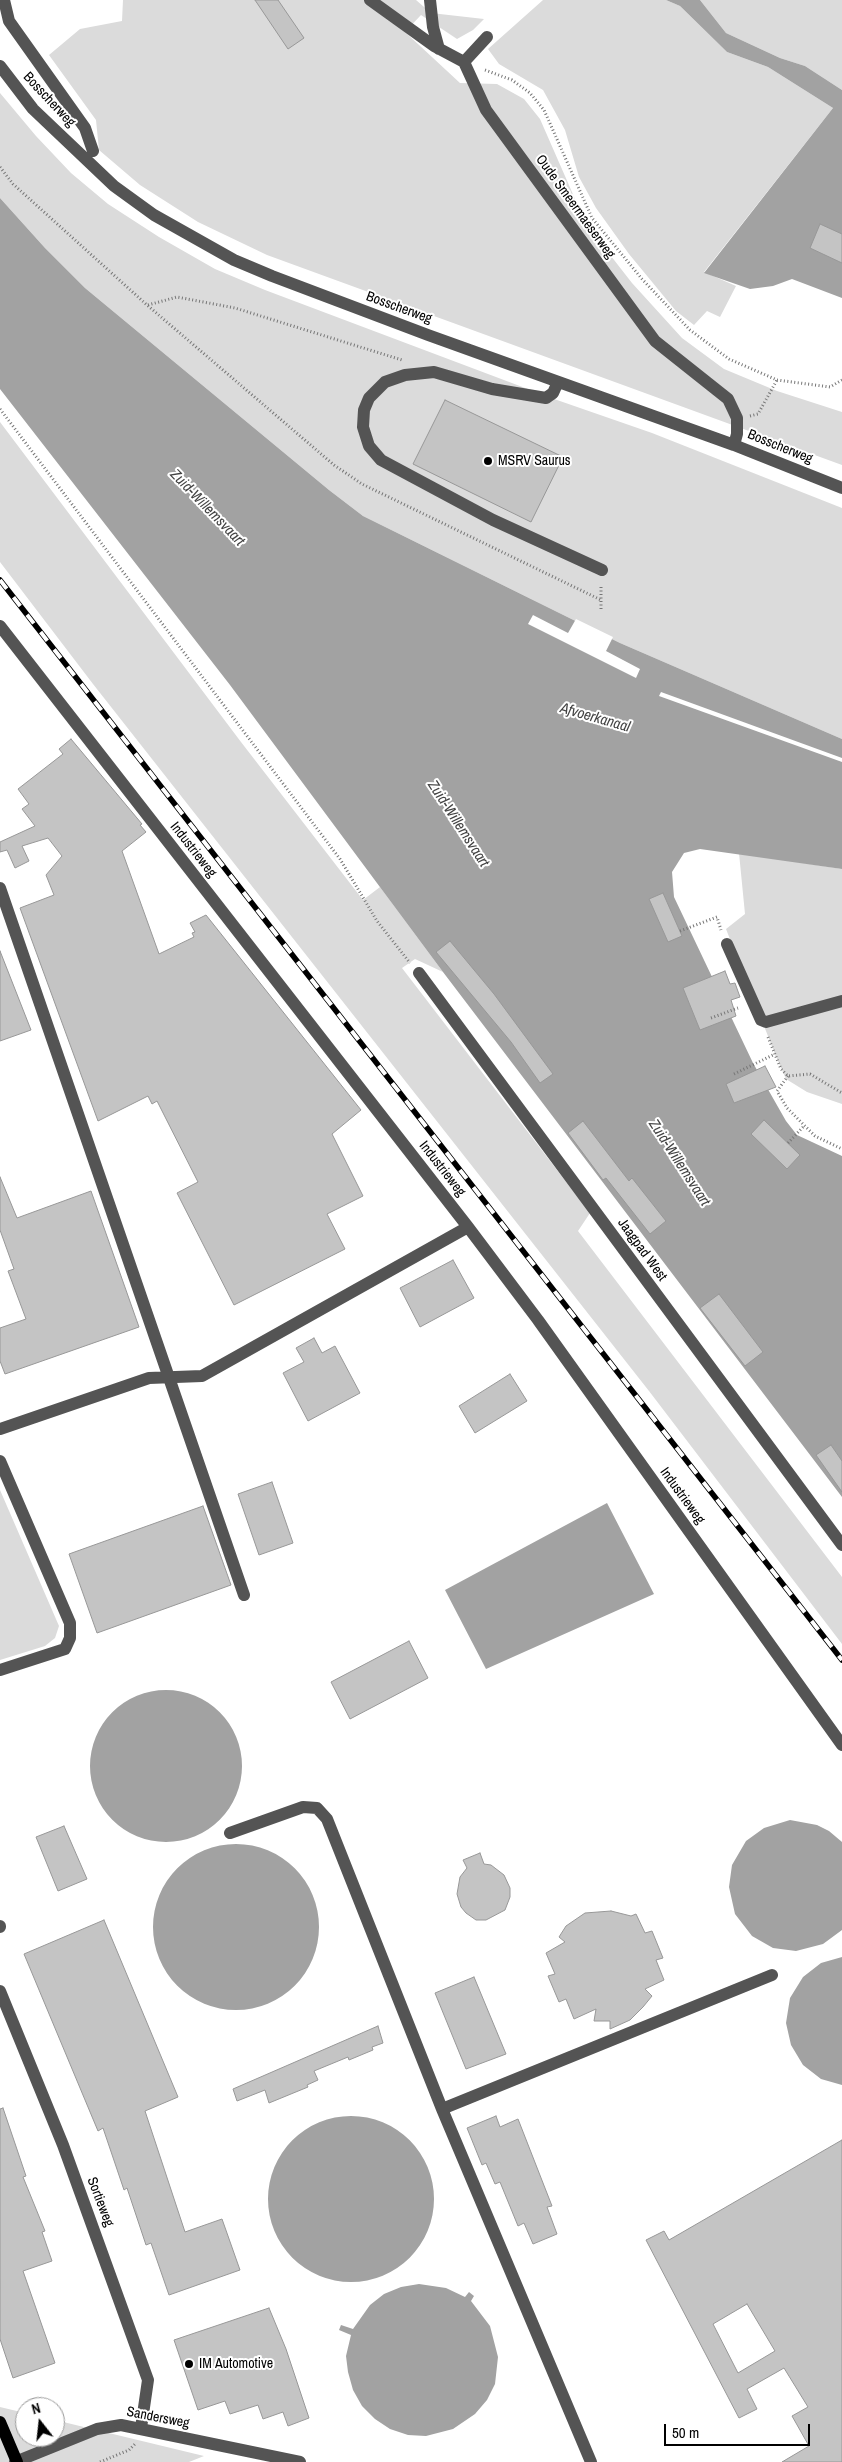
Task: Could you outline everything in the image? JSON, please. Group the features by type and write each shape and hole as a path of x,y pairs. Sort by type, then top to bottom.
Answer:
{"main road":[{"path":"0,2422 16,2462"}],"street":[{"path":"4,0 9,21 85,128 93,152"},
{"path":"370,0 439,49 464,62 487,37"},
{"path":"430,0 433,26 439,49"},
{"name":"Oude Smeermaeserweg","path":"464,62 486,110 655,341 728,399 737,418 737,434 734,445"},
{"name":"Bosscherweg","path":"0,66 33,109 114,186 154,215 195,240 272,276 734,445 842,488"},
{"path":"558,382 553,393 546,398 492,389 434,372 405,375 385,382 369,398 364,410 363,427 369,446 381,460 493,520 602,570"},
{"name":"Industrieweg","path":"0,626 468,1227 538,1320 842,1745"},
{"path":"0,888 244,1595"},
{"path":"727,944 761,1020 766,1022 842,1001"},
{"name":"Jaagpad West","path":"419,973 842,1545"},
{"path":"0,1429 149,1378 171,1379 202,1376 468,1227"},
{"path":"0,1462 70,1623 70,1638 65,1649 0,1670"},
{"path":"230,1833 303,1808 317,1808 327,1819 442,2109 591,2462"},
{"path":"442,2109 772,1975"},
{"name":"Sortieweg","path":"0,1991 63,2145 148,2380 142,2428"},
{"name":"Sandersweg","path":"16,2462 97,2429 118,2425 142,2428 300,2462"}],"path":[{"path":"464,62 512,80 530,93 544,110 592,218 642,278 690,330 729,360 777,380 830,387 842,380"},
{"path":"0,167 13,184 147,305 334,465 362,484 601,600"},
{"path":"147,305 177,297 235,308 407,362"},
{"path":"758,414 777,380"},
{"path":"0,409 340,859 377,921 419,973"},
{"path":"601,609 602,570"},
{"path":"680,931 717,917 727,944"},
{"path":"711,1018 732,1010"},
{"path":"761,1020 781,1069 788,1076"},
{"path":"734,1074 775,1054"},
{"path":"842,1093 810,1074 788,1076 777,1091 804,1126 822,1141 842,1149"},
{"path":"788,1143 804,1126"},
{"path":"100,2462 134,2445"}],"shaded area":[{"path":"123,0 416,0 431,13 484,19 473,30 457,39 421,15 405,32 460,83 497,84 524,99 540,119 586,224 632,283 682,338 724,369 777,391 842,412 842,465 267,255 198,222 140,185 99,150 96,120 49,55 80,29 122,21"},
{"path":"543,0 666,0 680,6 727,52 768,67 833,108 704,272 736,286 720,317 707,311 694,325 676,311 629,254 596,208 579,177 565,130 543,90 499,64 488,49"},
{"path":"700,0 842,0 842,90 805,66 780,58 726,33"},
{"path":"0,93 36,136 71,173 108,204 159,237 215,269 265,290 557,400 652,433 842,508 842,739 620,643 363,516 329,490 85,288 45,248 0,198"},
{"path":"0,422 241,742 363,900 380,887 443,972 415,959 402,968 590,1213 578,1231 842,1577 842,1644 649,1391 93,684 0,562"},
{"path":"739,853 842,869 842,1104 807,1092 786,1079 775,1054 726,929 745,914"},
{"path":"0,1490 59,1626 55,1638 45,1646 0,1660"},
{"path":"0,2407 15,2411 15,2447 65,2447 65,2422 204,2456 189,2462 0,2462"}],"water":[{"path":"666,0 700,0 726,33 780,58 805,66 842,90 842,298 792,279 773,286 750,289 704,273 833,108 768,67 727,52 680,6"},
{"path":"0,198 45,248 85,288 363,516 620,643 842,739 842,869 700,849 684,853 672,872 674,897 753,1063 786,1121 797,1135 842,1156 842,1497 443,972 230,685 0,389"},
{"path":"607,1503 654,1594 486,1669 445,1590"},
{"path":"166,1690 195,1696 220,1712 236,1737 242,1766 236,1795 220,1820 195,1836 166,1842 137,1836 112,1820 96,1795 90,1766 96,1737 112,1712 137,1696"},
{"path":"790,1820 817,1825 829,1831 842,1842 842,1930 823,1944 796,1951 773,1948 752,1936 735,1914 729,1887 732,1865 746,1841 764,1828"},
{"path":"236,1844 268,1850 295,1868 313,1895 319,1927 313,1959 295,1986 268,2004 236,2010 204,2004 177,1986 159,1959 153,1927 159,1895 177,1868 204,1850"},
{"path":"842,1957 842,2085 821,2079 803,2065 791,2045 786,2023 790,1998 803,1977 821,1963"},
{"path":"343,2116 359,2116 383,2122 410,2140 428,2167 434,2199 428,2231 410,2258 383,2276 359,2282 343,2282 319,2276 298,2263 287,2252 274,2231 268,2207 268,2191 274,2167 287,2146 298,2135 319,2122"},
{"path":"419,2284 446,2288 465,2297 469,2292 474,2296 471,2301 490,2326 498,2357 495,2384 487,2400 475,2414 453,2429 426,2436 408,2435 390,2429 375,2419 362,2406 353,2390 348,2372 346,2356 351,2335 339,2330 341,2325 353,2329 370,2305 384,2294 401,2287"}],"pier":[{"path":"533,615 568,633 576,619 613,637 606,651 640,669 636,678 528,624"},
{"path":"661,692 842,758 842,762 659,696"}],"building":[{"path":"255,0 278,0 304,38 288,49"},
{"path":"820,224 842,234 842,263 810,248"},
{"name":"MSRV Saurus","path":"445,400 563,457 531,522 413,464"},
{"path":"71,739 142,824 140,825 146,832 122,851 159,954 194,937 192,933 195,932 190,923 206,915 361,1110 332,1134 363,1196 327,1214 345,1249 234,1305 177,1193 198,1182 157,1101 152,1104 148,1096 98,1121 20,908 54,895 46,875 62,856 48,838 22,846 29,861 15,868 7,850 0,852 0,842 35,826 22,809 29,804 18,789 63,754 59,749"},
{"path":"663,893 682,936 668,942 649,899"},
{"path":"450,941 494,994 553,1074 540,1083 511,1042 436,952"},
{"path":"0,951 31,1030 0,1041"},
{"path":"725,971 730,984 735,983 740,997 731,1000 736,1016 700,1030 683,988"},
{"path":"765,1066 776,1087 734,1103 726,1084"},
{"path":"764,1120 800,1155 787,1169 751,1134"},
{"path":"583,1121 629,1181 632,1178 666,1221 650,1234 606,1178 603,1180 568,1133"},
{"path":"0,1177 17,1218 91,1191 139,1327 5,1374 0,1361 0,1328 26,1319 8,1271 14,1269 0,1230"},
{"path":"453,1260 474,1298 420,1327 400,1288"},
{"path":"719,1294 763,1352 745,1366 700,1308"},
{"path":"314,1338 322,1353 335,1346 360,1393 308,1421 283,1373 304,1362 296,1348"},
{"path":"510,1374 527,1401 475,1433 459,1406"},
{"path":"831,1445 842,1461 842,1492 816,1455"},
{"path":"272,1482 293,1543 259,1555 238,1494"},
{"path":"203,1506 231,1585 97,1633 69,1554"},
{"path":"409,1641 428,1678 350,1719 331,1682"},
{"path":"64,1826 87,1879 58,1891 36,1837"},
{"path":"480,1853 484,1864 491,1865 504,1875 510,1888 510,1897 505,1910 486,1920 476,1920 466,1913 461,1907 457,1894 460,1877 467,1868 463,1860"},
{"path":"611,1911 631,1916 636,1914 645,1933 652,1931 663,1958 656,1960 664,1980 645,1989 652,1996 630,2020 610,2029 610,2021 594,2021 596,2009 574,2019 566,1999 559,2002 548,1976 555,1974 546,1953 565,1942 559,1937 566,1926 585,1913"},
{"path":"104,1920 178,2097 145,2111 185,2232 222,2219 240,2270 169,2295 151,2243 146,2245 127,2188 124,2190 103,2128 98,2131 24,1954"},
{"path":"474,1977 506,2054 466,2069 435,1993"},
{"path":"378,2026 383,2043 372,2047 373,2050 349,2060 348,2057 314,2071 318,2080 307,2085 308,2087 269,2103 265,2090 237,2101 233,2089"},
{"path":"3,2108 26,2176 23,2177 45,2231 42,2232 52,2261 23,2271 55,2363 13,2378 0,2339 0,2109"},
{"path":"496,2116 500,2127 518,2119 552,2206 547,2207 557,2234 533,2244 524,2223 518,2226 500,2182 495,2184 486,2163 482,2165 467,2128"},
{"path":"842,2140 842,2462 782,2462 809,2446 792,2416 808,2407 784,2368 747,2389 757,2409 739,2418 646,2240 664,2231 669,2240","holes":["747,2304 775,2351 738,2373 713,2324"]},
{"path":"269,2308 286,2349 309,2418 288,2426 283,2412 263,2419 258,2405 230,2414 225,2401 198,2410 174,2340"}],"railway":[{"path":"0,580 842,1660"}],"place":[{"name":"MSRV Saurus","path":"488,461"},
{"name":"IM Automotive","path":"189,2364"}],"water label":[{"name":"Zuid-Willemsvaart","path":"207,508"},
{"name":"Afvoerkanaal","path":"595,718"},
{"name":"Zuid-Willemsvaart","path":"458,824"},
{"name":"Zuid-Willemsvaart","path":"679,1163"}]}
